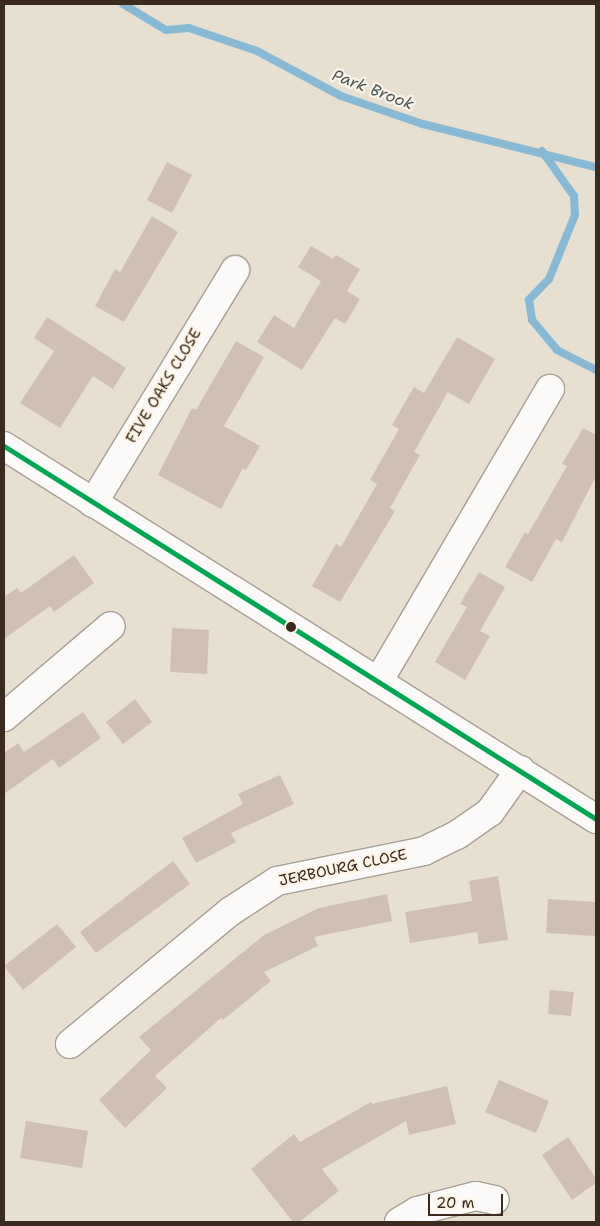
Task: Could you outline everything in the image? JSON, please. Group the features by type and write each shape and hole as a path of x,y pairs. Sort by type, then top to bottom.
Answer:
{"street":[{"name":"FIVE OAKS CLOSE","path":"93,502 235,270"},
{"path":"378,682 550,389"},
{"path":"4,446 596,818"},
{"path":"4,717 111,626"},
{"name":"JERBOURG CLOSE","path":"70,1044 231,911 277,881 424,851 458,835 490,812 520,770"},
{"path":"399,1222 417,1211 476,1196 495,1200"}],"building":[{"path":"167,162 192,175 172,213 147,200"},
{"path":"152,216 178,232 124,322 95,306 115,269 120,272"},
{"path":"311,246 333,259 336,255 360,269 347,291 360,299 345,324 335,318 302,370 257,342 274,315 294,328 321,281 298,267"},
{"path":"47,317 126,368 113,389 93,376 60,428 20,403 54,351 34,338"},
{"path":"457,337 495,359 469,404 448,392 414,452 420,455 390,508 395,511 340,602 312,586 336,544 341,547 377,484 370,480 399,429 392,425 414,387 424,393"},
{"path":"236,341 264,357 224,426 260,446 246,470 243,468 221,509 158,475 192,408 196,410"},
{"path":"583,428 596,435 596,476 562,542 556,539 532,582 505,567 525,532 528,534 567,466 562,464"},
{"path":"74,555 94,583 54,612 50,606 4,639 4,597 17,588 21,593"},
{"path":"479,572 505,587 480,631 490,636 465,680 435,662 467,607 460,604"},
{"path":"172,628 209,630 207,674 170,672"},
{"path":"135,699 152,722 123,744 106,722"},
{"path":"83,712 101,738 59,768 53,759 4,794 4,753 18,743 24,752"},
{"path":"280,775 294,804 231,833 236,842 196,863 182,838 243,804 238,794"},
{"path":"173,861 190,884 96,953 80,932"},
{"path":"498,876 508,940 479,944 477,932 410,943 405,912 472,901 469,881"},
{"path":"387,894 392,921 314,937 318,946 264,972 271,981 223,1020 221,1018 155,1076 167,1088 125,1128 99,1100 151,1050 139,1037 264,935 319,908"},
{"path":"548,899 596,902 596,936 546,933"},
{"path":"57,924 76,947 23,990 4,966"},
{"path":"550,990 574,992 571,1016 548,1014"},
{"path":"499,1080 549,1101 536,1133 485,1112"},
{"path":"447,1086 456,1124 409,1135 406,1121 322,1169 339,1191 299,1222 293,1222 251,1169 294,1134 300,1142 371,1102 372,1104"},
{"path":"26,1121 88,1131 82,1168 20,1158"},
{"path":"568,1137 596,1179 596,1183 572,1200 542,1155"}],"waterway":[{"name":"Park Brook","path":"123,4 166,30 189,28 257,51 341,96 423,124 596,167"},
{"path":"542,151 574,196 575,215 549,279 529,300 532,320 557,350 596,370"}],"transit line":[{"path":"4,446 596,819"}]}
